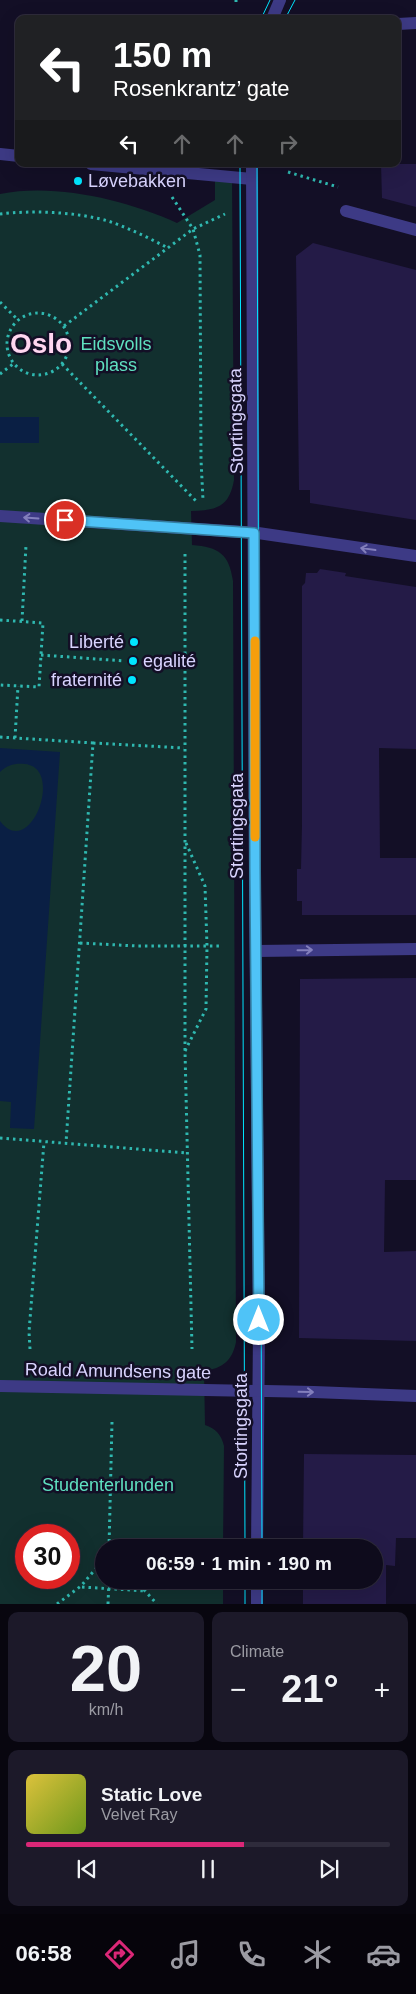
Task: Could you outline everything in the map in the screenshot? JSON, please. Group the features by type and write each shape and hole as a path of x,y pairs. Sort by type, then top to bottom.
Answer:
{"street":[{"path":"274,15 280,0"},
{"path":"401,24 416,23"},
{"path":"0,154 15,156"},
{"path":"119,167 252,178"},
{"name":"Stortingsgata","path":"252,167 259,1330 257,1539"},
{"path":"346,211 416,230"},
{"path":"0,516 254,533 416,556"},
{"path":"256,951 416,949"},
{"name":"Roald Amundsens gate","path":"0,1386 416,1396"},
{"path":"257,1589 257,1604"}],"path":[{"path":"156,171 193,230 200,255 203,500"},
{"path":"288,172 345,189"},
{"path":"0,214 35,211 107,221 138,232 168,248"},
{"path":"64,326 193,230 225,214"},
{"path":"0,302 18,320"},
{"path":"41,313 54,318 64,326 69,347 62,364 50,373 37,376 24,373 13,364 8,355 6,337 11,327 18,320 27,314 41,313"},
{"path":"0,374 13,364"},
{"path":"62,364 196,501"},
{"path":"22,621 26,545"},
{"path":"185,554 184,947 192,1349"},
{"path":"0,620 43,623 39,687 0,684"},
{"path":"41,655 125,661"},
{"path":"15,738 18,686"},
{"path":"0,737 184,748"},
{"path":"66,1143 93,743"},
{"path":"185,842 205,886 207,946 206,1009 185,1051"},
{"path":"80,942 184,947 221,946"},
{"path":"0,1138 187,1153"},
{"path":"30,1349 29,1332 44,1142"},
{"path":"109,1539 112,1422"},
{"path":"57,1604 81,1586 95,1570"},
{"path":"81,1586 95,1588"},
{"path":"108,1604 109,1589 146,1591 157,1604"}],"green space":[{"path":"215,175 232,177 234,480 229,497 220,506 208,510 191,511 192,545 216,550 221,554 229,564 233,581 236,1342 232,1354 226,1362 221,1366 204,1371 205,1425 218,1432 224,1446 223,1539 95,1539 95,1589 223,1589 223,1604 0,1604 0,194 22,191 67,192 136,207 177,223 215,200"}],"water":[{"path":"0,417 39,417 39,443 0,443"},
{"path":"0,748 60,752 34,1129 10,1128 11,1102 0,1101 0,821 11,830 22,830 32,822 39,809 43,794 42,780 37,769 25,764 11,765 0,772"}],"building":[{"path":"401,164 416,164 416,207 382,198 381,167 401,167"},
{"path":"313,243 416,270 416,520 310,503 310,490 299,490 296,256"},
{"path":"320,569 346,573 345,576 416,587 416,749 379,748 380,858 416,858 416,915 302,915 302,901 297,901 297,869 301,869 302,825 302,586 305,583 306,573 317,573"},
{"path":"416,978 416,1180 385,1180 384,1252 416,1251 416,1341 299,1338 300,979"},
{"path":"304,1454 416,1455 416,1538 396,1538 395,1566 386,1565 386,1604 303,1604 303,1589 383,1589 383,1539 303,1539"}],"tram line":[{"path":"263,15 270,0"},
{"path":"287,15 295,0"},
{"path":"240,167 245,1539"},
{"path":"257,167 262,1539"},
{"path":"245,1589 245,1604"},
{"path":"262,1589 262,1604"}],"slow traffic":[{"path":"255,641 255,837"}],"place":[{"name":"Løvebakken","path":"78,181"},
{"name":"Liberté","path":"134,642"},
{"name":"egalité","path":"133,661"},
{"name":"fraternité","path":"132,680"}],"district":[{"name":"Oslo","path":"41,343"}],"route":[{"path":"65,520 254,533 259,1320"}],"park label":[{"name":"Eidsvolls plass","path":"116,354"},
{"name":"Studenterlunden","path":"108,1485"}]}
